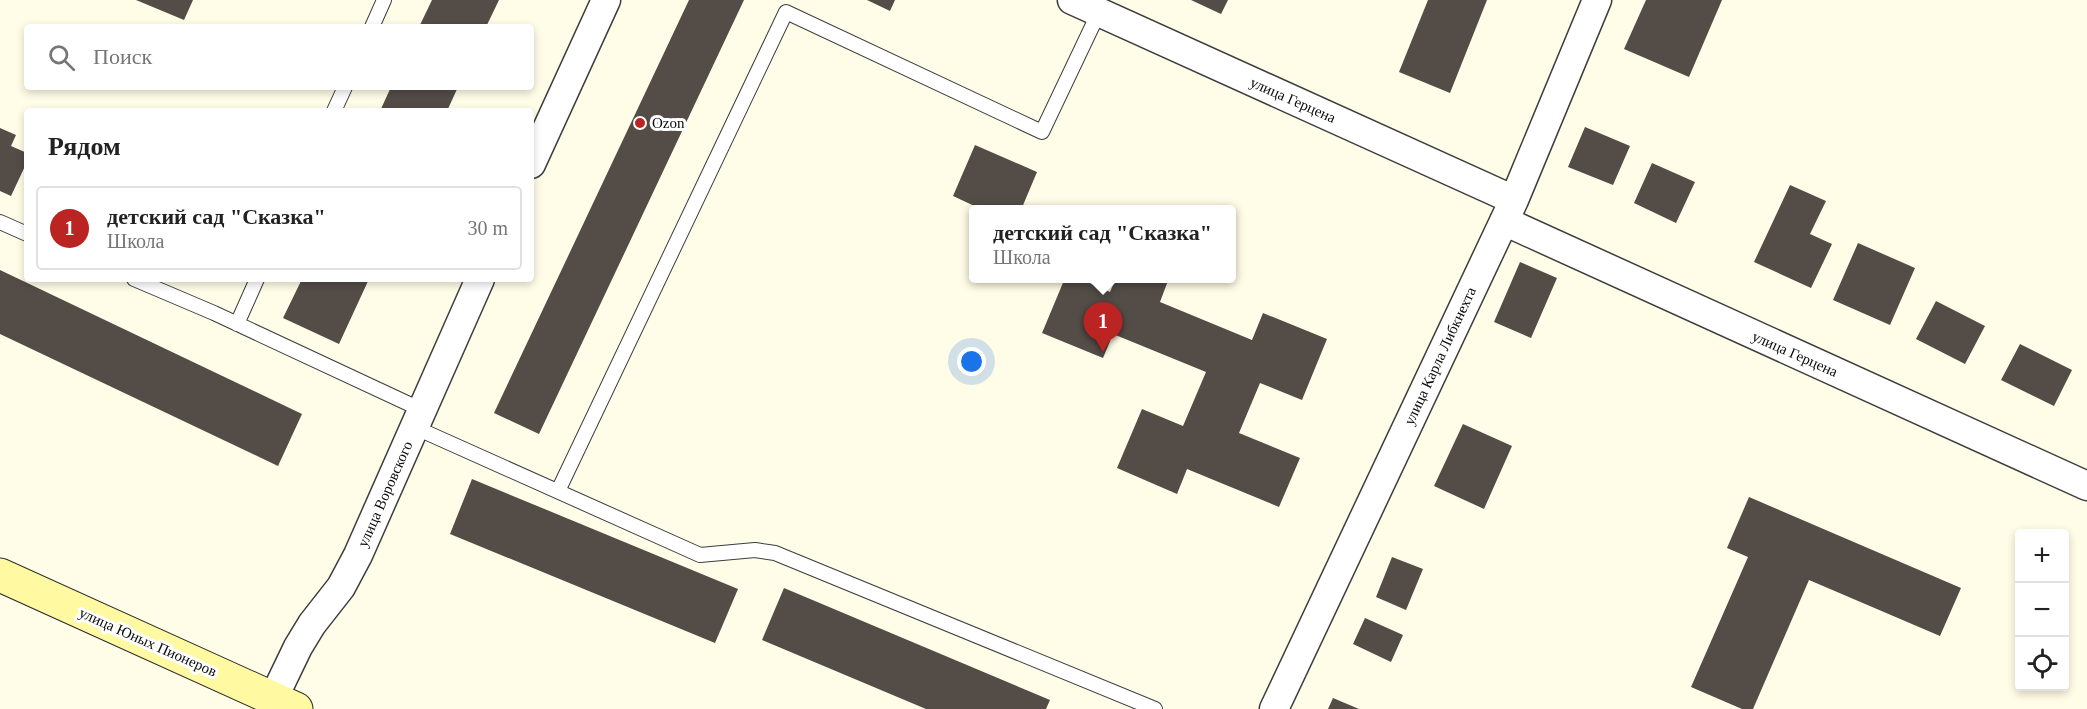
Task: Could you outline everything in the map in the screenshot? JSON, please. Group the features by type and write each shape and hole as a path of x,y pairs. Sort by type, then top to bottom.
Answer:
{"main road":[{"name":"улица Юных Пионеров","path":"0,575 284,704"}],"street":[{"path":"534,157 606,0"},
{"name":"улица Герцена","path":"1072,0 2087,486"},
{"name":"улица Карла Либкнехта","path":"1274,709 1509,210 1597,0"},
{"name":"улица Воровского","path":"284,704 307,632 341,587 358,555 479,282"}],"lane":[{"path":"373,24 384,0"},
{"path":"558,491 786,12 1042,132 1099,12"},
{"path":"335,108 344,90"},
{"path":"0,222 24,233"},
{"path":"141,282 237,324 558,491 700,555 755,550 775,553 1155,709"},
{"path":"237,324 256,282"}],"building":[{"path":"136,0 193,0 184,20"},
{"path":"432,0 499,0 487,24 420,24"},
{"path":"689,0 744,0 539,434 494,413"},
{"path":"867,0 895,0 890,11"},
{"path":"1191,0 1228,0 1221,14"},
{"path":"1428,0 1487,0 1450,93 1399,72"},
{"path":"1646,0 1722,0 1689,77 1624,49"},
{"path":"390,90 457,90 448,108 381,108"},
{"path":"1585,127 1630,146 1613,185 1568,167"},
{"path":"0,128 16,135 11,146 24,152 24,168 11,196 0,191"},
{"path":"975,145 1037,172 1023,205 972,205 953,196"},
{"path":"1652,163 1695,182 1676,223 1634,203"},
{"path":"1790,185 1826,201 1810,234 1832,244 1811,288 1754,262"},
{"path":"1858,243 1915,268 1890,325 1833,300"},
{"path":"1520,262 1557,278 1531,338 1494,322"},
{"path":"0,270 302,414 278,466 0,334"},
{"path":"301,282 368,282 339,344 283,318"},
{"path":"1063,283 1089,283 1110,292 1114,283 1167,283 1160,302 1252,340 1263,313 1327,339 1302,400 1260,383 1239,433 1300,458 1279,507 1187,469 1177,494 1117,468 1142,409 1183,426 1206,372 1113,334 1103,358 1042,333"},
{"path":"1936,301 1985,326 1965,364 1916,339"},
{"path":"2020,344 2072,370 2054,406 2001,380"},
{"path":"1463,424 1512,446 1484,509 1434,486"},
{"path":"472,479 738,589 715,643 450,534"},
{"path":"1749,497 1961,588 1940,636 1809,580 1753,709 1742,709 1691,687 1748,557 1727,548"},
{"path":"1392,557 1423,569 1406,610 1376,597"},
{"path":"784,588 1050,700 1046,709 926,709 762,640"},
{"path":"1365,618 1403,635 1391,662 1353,644"},
{"path":"1333,698 1359,709 1328,709"}],"place":[{"name":"Ozon","path":"640,123"},
{"name":"детский сад \"Сказка\"","path":"1103,352"}]}
